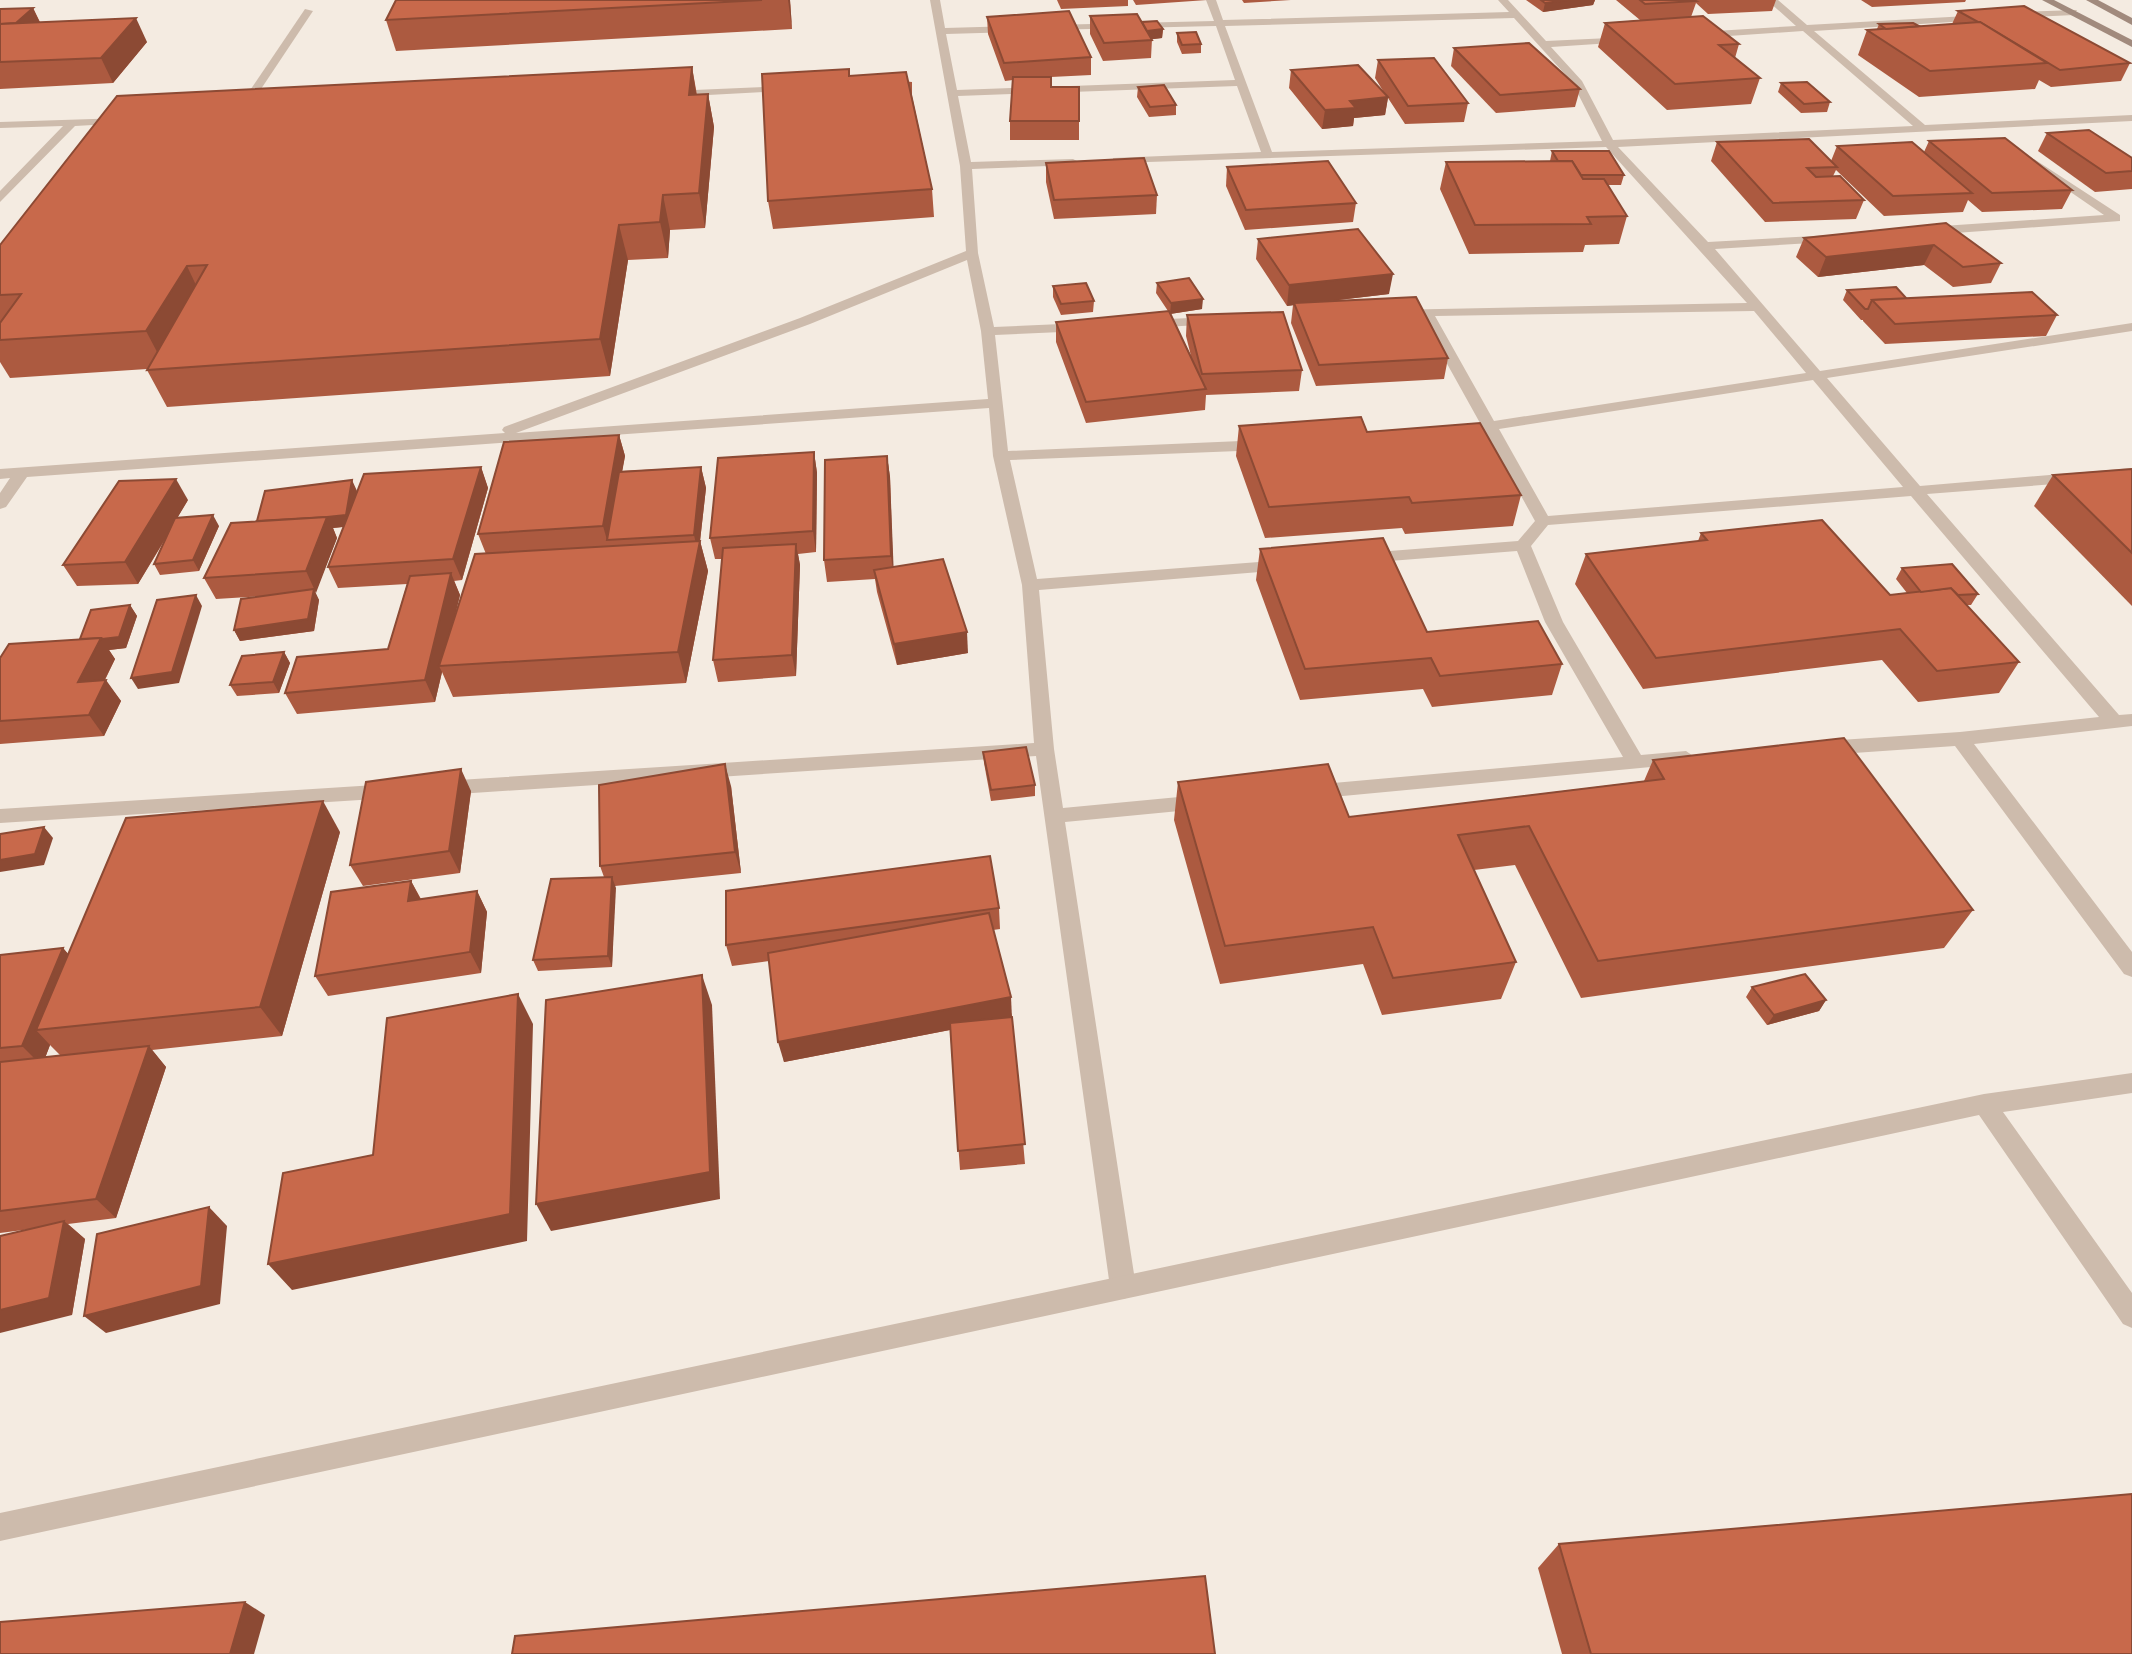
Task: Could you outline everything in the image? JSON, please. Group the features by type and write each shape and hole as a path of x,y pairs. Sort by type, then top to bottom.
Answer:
{"street":[{"path":"935,0 966,166 972,253 988,331 1001,456 1030,585 1044,749 1123,1287"},
{"path":"1211,0 1267,154"},
{"path":"1503,0 1577,81 1609,144 1705,246 1914,489 2124,722"},
{"path":"1772,0 1922,128"},
{"path":"2047,0 2132,44"},
{"path":"2091,0 2132,22"},
{"path":"238,117 308,11"},
{"path":"1694,35 2074,12"},
{"path":"939,31 1517,15"},
{"path":"1544,44 1647,38"},
{"path":"951,93 1241,83"},
{"path":"660,95 785,88"},
{"path":"223,117 253,116"},
{"path":"1108,160 1609,144 2132,118"},
{"path":"0,125 132,120"},
{"path":"0,198 72,123"},
{"path":"1981,125 2006,142"},
{"path":"1911,232 2116,218 2018,151"},
{"path":"966,166 1093,161"},
{"path":"1705,246 1848,236"},
{"path":"483,440 687,366 972,253"},
{"path":"1378,313 1758,307"},
{"path":"1425,311 1543,521"},
{"path":"1128,325 1222,320"},
{"path":"988,331 1097,326"},
{"path":"1443,432 1491,428 2132,327"},
{"path":"0,474 994,403"},
{"path":"1001,456 1284,443"},
{"path":"0,504 22,472"},
{"path":"1348,560 1523,546 1543,521 2132,473"},
{"path":"1523,546 1554,622 1635,761"},
{"path":"1030,585 1301,563"},
{"path":"1805,750 1960,739 2124,722"},
{"path":"1960,739 2132,968"},
{"path":"0,816 1044,749"},
{"path":"1290,794 1712,756"},
{"path":"1054,816 1227,800"},
{"path":"0,1527 1984,1104 2132,1083"},
{"path":"1984,1104 2132,1315"}],"building":[{"path":"396,0 762,0 386,20"},
{"path":"1541,0 1568,0 1545,3"},
{"path":"1640,0 1694,0 1696,1 1645,4"},
{"path":"2024,6 2130,63 2060,70 1958,11"},
{"path":"33,8 16,23 0,24 0,9"},
{"path":"1069,11 1091,57 1004,63 987,17"},
{"path":"1137,14 1152,40 1104,43 1090,16"},
{"path":"1703,16 1739,44 1719,45 1760,78 1675,84 1605,23"},
{"path":"136,18 101,58 0,62 0,24"},
{"path":"1157,21 1163,29 1147,31 1142,22"},
{"path":"1980,22 2047,63 1930,71 1867,30"},
{"path":"1913,23 1919,26 1886,29 1879,24"},
{"path":"1196,32 1201,44 1182,45 1177,33"},
{"path":"1529,43 1580,89 1500,95 1454,48"},
{"path":"1434,58 1468,103 1408,106 1378,60"},
{"path":"1358,65 1388,97 1350,101 1356,108 1325,110 1291,70"},
{"path":"692,67 689,95 708,94 699,193 663,195 660,222 619,225 600,339 147,370 207,265 187,266 146,331 0,340 0,323 21,294 0,295 0,245 117,96"},
{"path":"849,69 849,76 906,72 932,189 768,201 762,74"},
{"path":"1013,77 1051,77 1051,87 1079,87 1079,121 1010,121"},
{"path":"1807,82 1830,102 1804,104 1781,83"},
{"path":"1164,85 1176,105 1150,107 1138,87"},
{"path":"2089,130 2132,158 2132,171 2106,173 2047,133"},
{"path":"2005,138 2072,190 1992,193 1929,141"},
{"path":"1809,139 1837,167 1807,168 1816,177 1840,176 1864,200 1773,203 1717,142"},
{"path":"1912,142 1972,193 1893,196 1837,146"},
{"path":"1552,151 1609,151 1624,175 1581,175 1572,161 1558,161"},
{"path":"1144,158 1157,195 1054,200 1046,163"},
{"path":"1328,161 1356,203 1246,210 1227,167"},
{"path":"1572,161 1583,179 1604,179 1627,216 1587,217 1591,224 1475,225 1446,162"},
{"path":"1946,223 2001,263 1963,267 1934,245 1826,257 1804,238"},
{"path":"1358,229 1393,274 1289,285 1258,239"},
{"path":"1189,278 1203,299 1171,303 1157,283"},
{"path":"1086,283 1094,301 1061,304 1053,286"},
{"path":"1896,287 1907,299 1872,300 1868,309 1847,290"},
{"path":"2032,292 2057,315 1895,324 1872,300"},
{"path":"1416,297 1448,358 1319,365 1294,303"},
{"path":"1169,311 1206,389 1086,402 1056,322"},
{"path":"1283,312 1302,370 1202,374 1187,315"},
{"path":"1361,417 1367,432 1480,423 1521,495 1412,503 1409,497 1269,507 1239,426"},
{"path":"619,435 603,526 478,534 504,442"},
{"path":"814,452 813,531 710,538 718,458"},
{"path":"887,456 891,556 824,560 825,460"},
{"path":"481,467 453,559 328,567 364,474"},
{"path":"701,467 694,535 607,540 619,472"},
{"path":"2132,469 2132,553 2053,475"},
{"path":"176,479 125,562 63,565 119,481"},
{"path":"352,480 346,515 257,521 265,491"},
{"path":"213,515 193,560 154,564 175,518"},
{"path":"327,517 306,571 204,578 231,523"},
{"path":"1822,520 1890,595 1951,588 2019,662 1937,671 1900,629 1656,658 1586,554 1707,540 1701,533"},
{"path":"1383,538 1427,632 1538,621 1562,664 1440,676 1431,658 1305,669 1260,549"},
{"path":"700,541 678,652 439,666 475,554"},
{"path":"796,544 792,655 713,660 723,548"},
{"path":"943,559 967,632 894,644 874,570"},
{"path":"1952,564 1978,594 1958,595 1951,588 1921,592 1902,568"},
{"path":"451,573 425,680 285,693 297,657 388,649 410,576"},
{"path":"314,589 308,619 234,630 241,599"},
{"path":"196,595 172,672 131,678 157,600"},
{"path":"130,605 119,637 80,639 91,610"},
{"path":"101,638 78,682 106,680 89,715 0,721 0,658 9,644"},
{"path":"284,652 273,682 230,685 242,656"},
{"path":"1844,738 1973,910 1598,961 1529,826 1458,835 1516,962 1393,978 1373,927 1225,946 1178,782 1328,764 1349,817 1664,779 1653,760"},
{"path":"1026,747 1035,785 991,790 983,752"},
{"path":"725,764 735,852 600,866 599,785"},
{"path":"461,769 449,851 350,865 366,782"},
{"path":"323,801 260,1007 36,1030 126,818"},
{"path":"44,827 35,854 0,860 0,834"},
{"path":"990,856 999,908 726,945 726,891"},
{"path":"612,877 608,956 533,960 551,879"},
{"path":"411,881 408,901 477,891 470,952 315,976 331,892"},
{"path":"989,913 1011,997 778,1042 768,953"},
{"path":"63,948 22,1046 0,1048 0,955"},
{"path":"1805,974 1826,1000 1774,1015 1752,987"},
{"path":"702,975 710,1172 536,1204 546,1000"},
{"path":"518,994 510,1214 268,1264 283,1173 373,1155 387,1018"},
{"path":"1012,1017 1025,1144 958,1151 950,1023"},
{"path":"149,1046 96,1199 0,1211 0,1062"},
{"path":"209,1207 201,1286 84,1316 97,1234"},
{"path":"64,1221 49,1298 0,1310 0,1236"},
{"path":"2132,1494 2132,1654 1591,1654 1559,1544"},
{"path":"1205,1576 1215,1654 512,1654 515,1636"},
{"path":"245,1602 230,1654 0,1654 0,1622"}]}
